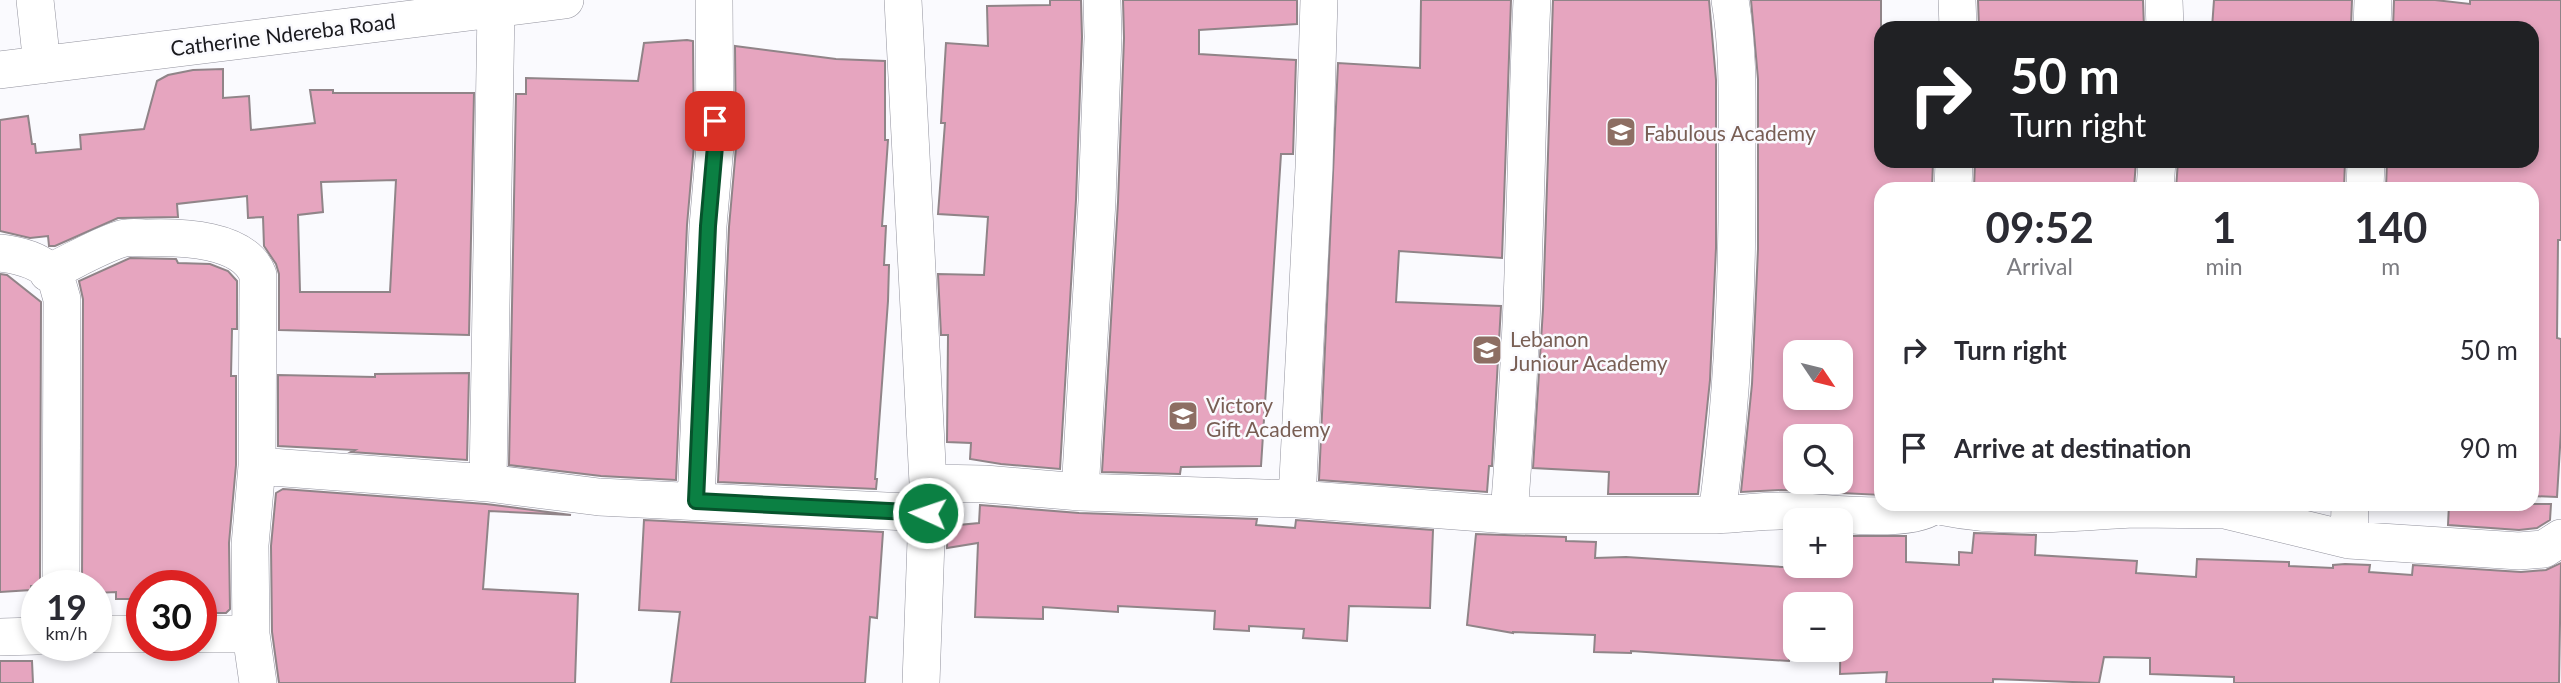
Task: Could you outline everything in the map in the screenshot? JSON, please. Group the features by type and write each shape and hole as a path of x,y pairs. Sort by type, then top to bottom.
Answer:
{"street":[{"path":"35,0 42,65"},
{"name":"Catherine Ndereba Road","path":"0,70 565,0"},
{"path":"696,501 708,226 715,146 714,0"},
{"path":"903,0 928,498 921,683"},
{"path":"1080,492 1097,201 1102,0"},
{"path":"1297,499 1319,0"},
{"path":"1509,515 1518,392 1532,0"},
{"path":"1717,515 1730,394 1738,220 1737,37 1730,0"},
{"path":"1957,0 1958,21"},
{"path":"2164,0 2165,21"},
{"path":"2372,21 2373,0"},
{"path":"488,483 496,8"},
{"path":"48,273 124,238 189,237 229,249 254,264 258,275 257,466 250,545 251,634 258,683"},
{"path":"0,253 25,256 55,278 62,299 61,570"},
{"path":"257,466 488,483 599,497 696,501 928,498 985,484 1080,492 1297,499 1509,515 1717,515 1784,510 1871,516 1924,511"},
{"path":"1962,511 1975,514 2080,511"},
{"path":"2229,511 2349,540 2519,551 2544,549 2561,539"},
{"path":"2349,540 2350,511"},
{"path":"217,634 251,634"},
{"path":"0,637 21,636"}],"building":[{"path":"1050,0 1081,0 1082,37 1076,200 1060,469 970,459 971,443 947,442 948,335 941,335 938,274 984,275 988,217 938,214 945,123 941,123 946,43 988,46 987,6 1050,5"},
{"path":"1123,0 1297,0 1297,24 1199,30 1199,54 1296,60 1293,154 1281,154 1261,466 1181,467 1180,474 1102,472 1118,202"},
{"path":"1421,0 1511,0 1502,258 1399,251 1396,302 1501,306 1492,466 1489,466 1487,492 1319,480 1338,63 1420,68"},
{"path":"1553,0 1709,0 1716,80 1716,248 1710,380 1698,494 1608,494 1609,472 1533,468 1543,309"},
{"path":"1751,0 1881,0 1881,21 1874,21 1874,168 1933,168 1932,182 1874,182 1874,495 1853,494 1853,424 1783,424 1783,490 1741,492 1752,384 1758,249 1758,79"},
{"path":"1978,0 2143,0 2144,21 1979,21"},
{"path":"2214,0 2352,0 2351,21 2212,21"},
{"path":"2394,0 2435,0 2470,4 2470,0 2561,0 2561,240 2558,240 2557,338 2561,339 2561,431 2557,497 2539,496 2539,182 2386,182 2387,168 2539,168 2539,21 2393,21"},
{"path":"693,41 694,145 687,225 676,480 601,476 509,465 516,94 526,94 526,78 638,81 644,43"},
{"path":"735,46 836,59 885,61 885,140 888,140 882,226 886,226 884,265 889,265 876,489 718,482 729,227 736,148"},
{"path":"223,69 223,98 249,96 251,130 315,123 310,90 333,90 333,93 474,93 469,335 279,330 279,274 264,246 263,217 248,218 247,196 177,204 178,217 118,218 55,246 49,246 48,236 30,238 0,231 0,120 28,116 36,153 81,149 80,135 144,129 157,81 168,75 193,70","holes":["396,180 390,292 300,292 298,215 323,212 321,182"]},
{"path":"1975,168 2135,168 2134,182 1974,182"},
{"path":"2178,168 2345,168 2344,182 2176,182"},
{"path":"130,258 176,259 178,263 210,264 228,271 237,281 237,329 232,329 231,376 236,376 236,465 229,543 230,609 226,613 217,613 217,570 126,570 126,599 116,599 116,592 112,592 112,570 82,570 83,299 79,281"},
{"path":"0,274 7,275 41,302 40,570 21,570 21,591 0,592"},
{"path":"469,373 467,460 278,446 278,375 375,377 375,374"},
{"path":"283,489 486,504 571,515 489,511 483,589 578,594 575,683 279,683 272,632 271,546 276,493"},
{"path":"2539,504 2551,504 2550,520 2537,528 2519,530 2448,525 2449,511 2539,511"},
{"path":"980,505 1079,513 1257,519 1256,525 1295,528 1296,520 1433,530 1430,608 1349,606 1347,641 1303,638 1304,629 1249,626 1249,631 1214,629 1215,611 1118,606 1118,612 1043,607 1043,619 975,617 978,543 947,548 948,526 979,523"},
{"path":"644,520 883,532 877,618 870,617 865,683 671,683 680,612 639,610"},
{"path":"1974,533 2036,535 2035,555 2137,561 2136,573 2196,577 2197,559 2289,562 2289,566 2333,568 2333,565 2345,564 2370,565 2369,572 2412,575 2413,565 2521,572 2546,570 2561,563 2559,683 2234,683 2234,677 2150,674 2150,658 2104,657 2099,683 1993,679 1993,683 1886,683 1887,672 1840,674 1840,662 1853,662 1853,592 1783,592 1783,661 1631,651 1594,652 1595,635 1513,633 1467,625 1476,534 1566,537 1566,541 1596,542 1595,558 1626,557 1783,567 1783,578 1853,578 1853,536 1906,536 1906,562 1959,565 1959,552 1972,553"},
{"path":"0,661 32,661 33,683 0,683"}],"place":[{"name":"Fabulous Academy","path":"1621,132"},
{"name":"Lebanon Juniour Academy","path":"1487,350"},
{"name":"Victory Gift Academy","path":"1183,416"}],"route":[{"path":"715,121 696,501 928,513"}]}
